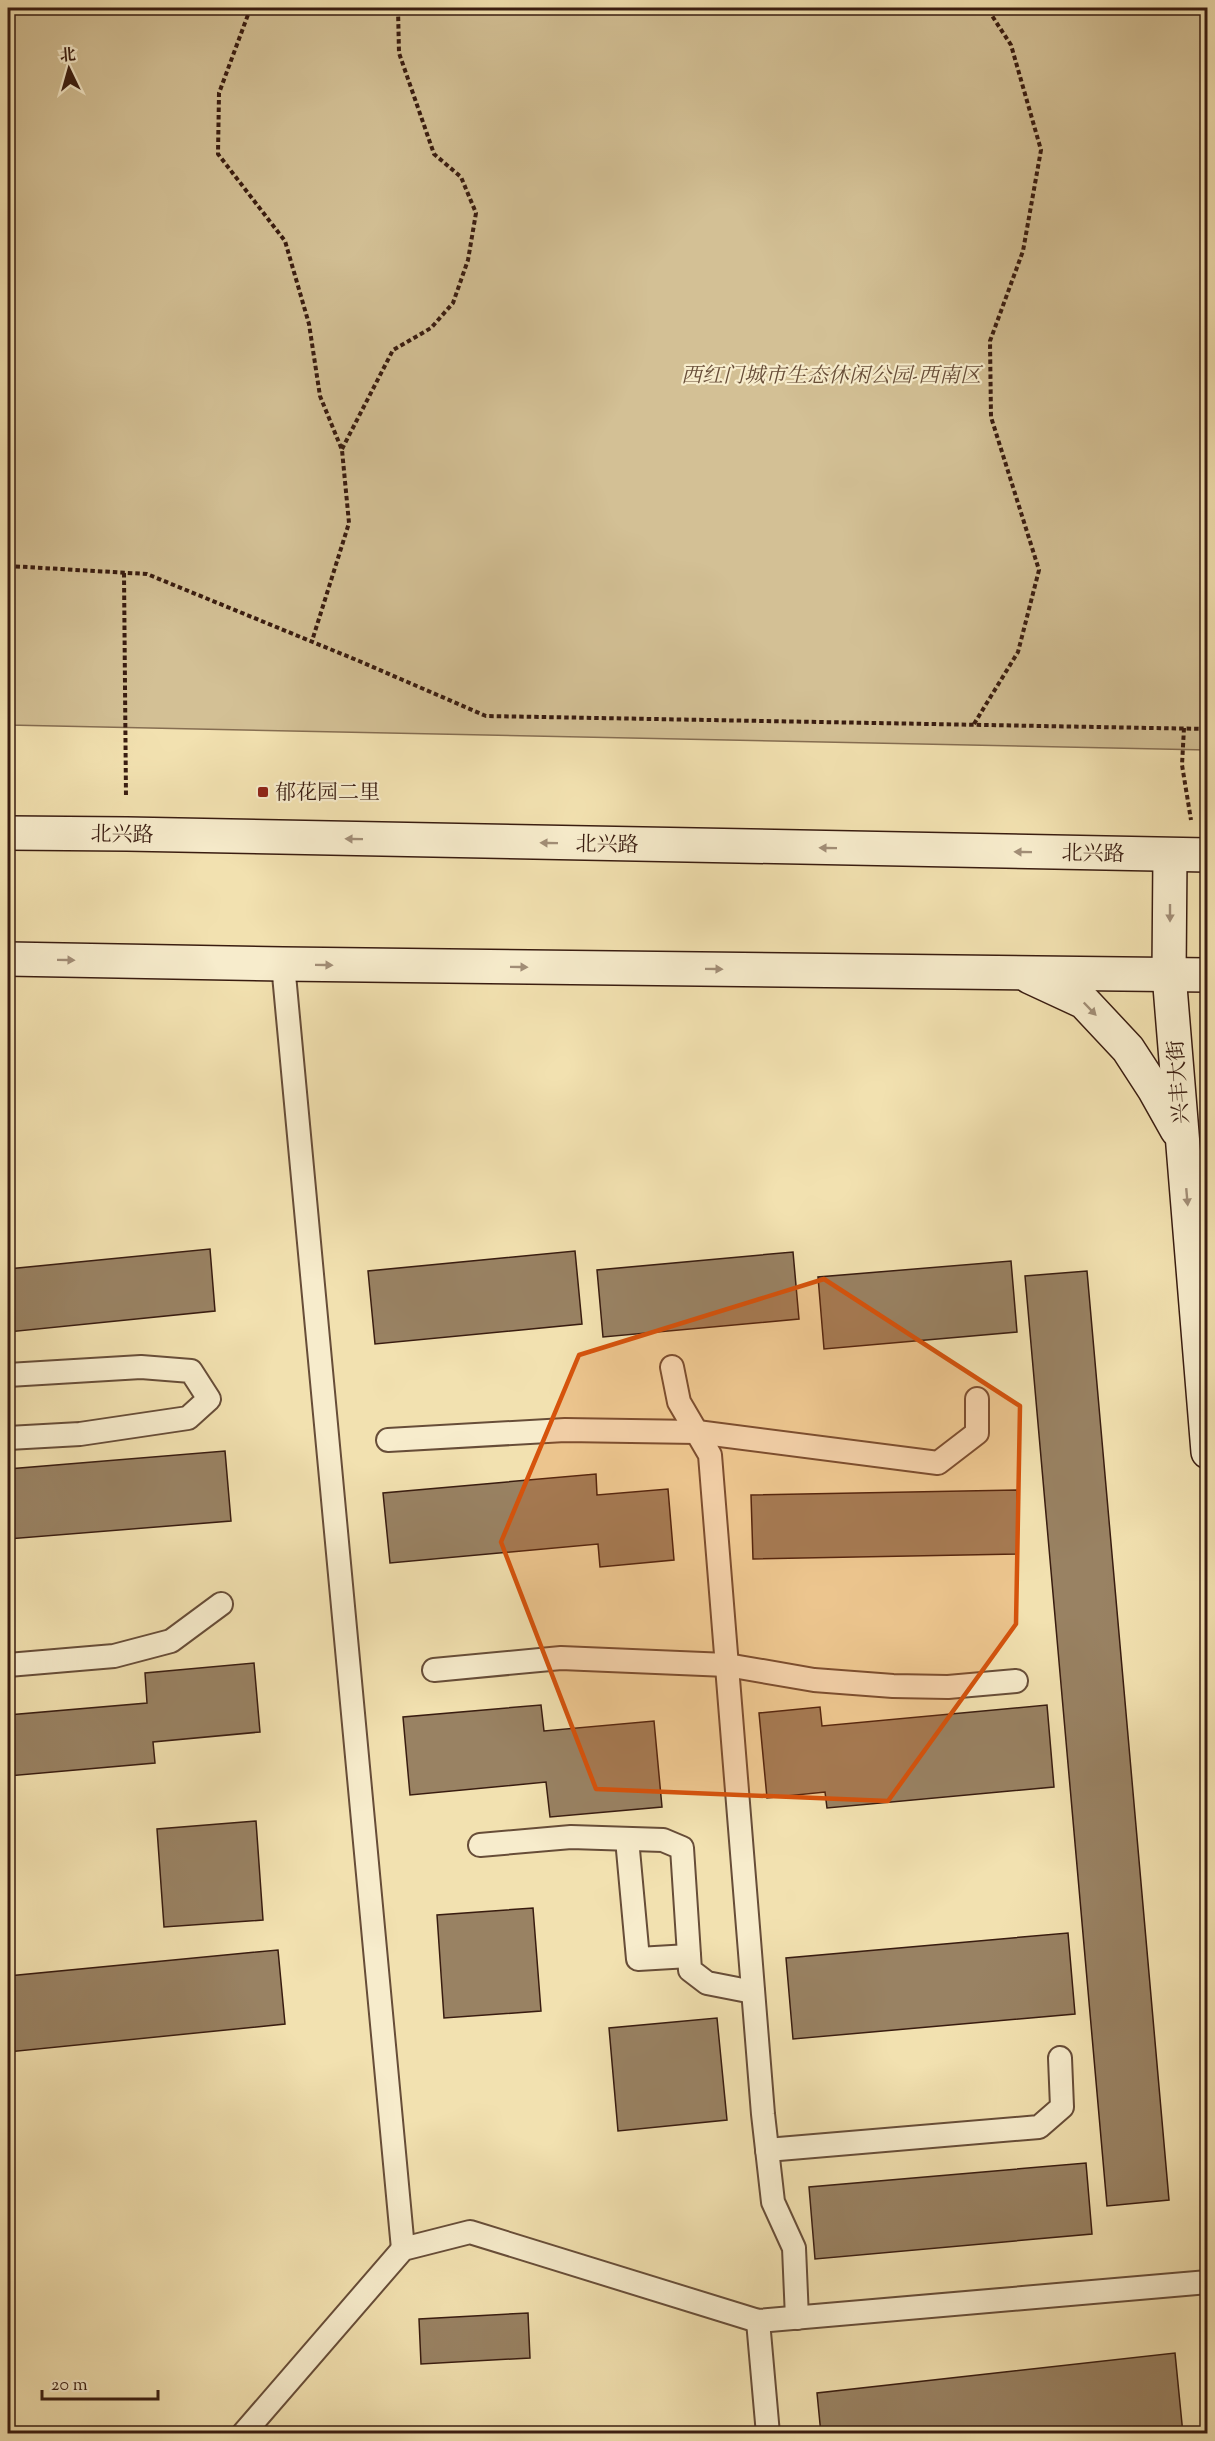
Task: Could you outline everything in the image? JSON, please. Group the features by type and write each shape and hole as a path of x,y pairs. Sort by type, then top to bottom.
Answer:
{"main road":[{"name":"北兴路","path":"8,833 1191,855"},
{"name":"兴丰大街","path":"1191,855 1169,974 1208,1452"},
{"path":"8,959 1208,975"},
{"path":"1020,972 1084,1002 1128,1049 1182,1139"}],"lane":[{"path":"283,964 403,2249"},
{"path":"672,1366 679,1402 710,1455 767,2150 773,2202 794,2248 797,2318"},
{"path":"8,1375 141,1367 190,1371 209,1399 188,1418 80,1434 8,1438"},
{"path":"388,1440 565,1430 697,1432 938,1463 977,1433 977,1399"},
{"path":"8,1665 114,1656 171,1641 221,1604"},
{"path":"434,1670 561,1658 727,1665 814,1680 893,1686 948,1687 1016,1681"},
{"path":"480,1845 571,1837 663,1840 682,1848 690,1970 707,1983 753,1992"},
{"path":"627,1839 638,1959 689,1956"},
{"path":"767,2150 1040,2127 1062,2108 1060,2058"},
{"path":"243,2433 403,2249 470,2232 758,2321 1208,2282"},
{"path":"758,2321 768,2433"}],"path":[{"path":"248,8 249,12 219,93 218,154 285,241 309,324 320,396 342,450 349,524 312,642"},
{"path":"342,450 393,350 431,328 453,303 468,260 476,213 461,177 434,154 399,53 398,8"},
{"path":"974,724 1018,652 1039,570 991,417 990,341 1023,251 1041,150 1011,45 987,8"},
{"path":"8,566 147,574 486,716 1208,729"},
{"path":"124,573 127,834"},
{"path":"1184,728 1182,765 1191,855"}],"highlighted area":[{"path":"824,1279 1020,1406 1016,1624 888,1801 596,1789 501,1542 579,1355"}],"green space":[{"name":"西红门城市生态休闲公园-西南区","path":"8,8 1207,8 1207,750 8,725"}],"building":[{"path":"210,1249 215,1311 8,1332 8,1269"},
{"path":"575,1251 582,1324 375,1344 368,1271"},
{"path":"793,1252 799,1319 603,1337 597,1270"},
{"path":"1011,1261 1017,1332 824,1349 818,1277"},
{"path":"1087,1271 1169,2200 1107,2206 1025,1276"},
{"path":"225,1451 231,1521 8,1539 8,1469"},
{"path":"596,1474 597,1495 668,1489 674,1560 600,1567 598,1544 390,1563 383,1493"},
{"path":"1017,1490 1018,1554 753,1559 751,1495"},
{"path":"254,1663 260,1732 153,1742 155,1763 8,1776 8,1715 147,1703 145,1673"},
{"path":"541,1705 544,1731 654,1721 662,1807 550,1817 546,1782 410,1795 403,1717"},
{"path":"1047,1705 1054,1787 827,1808 825,1792 767,1798 759,1713 820,1707 822,1726"},
{"path":"256,1821 263,1920 164,1927 157,1829"},
{"path":"533,1908 541,2011 444,2018 437,1915"},
{"path":"1068,1933 1075,2014 793,2039 786,1958"},
{"path":"278,1950 285,2024 8,2052 8,1976"},
{"path":"717,2018 727,2120 618,2131 609,2028"},
{"path":"1086,2163 1092,2234 815,2259 809,2187"},
{"path":"528,2313 530,2358 421,2364 419,2319"},
{"path":"1175,2353 1183,2434 821,2434 817,2393"}],"place":[{"name":"郁花园二里","path":"263,792"}]}
